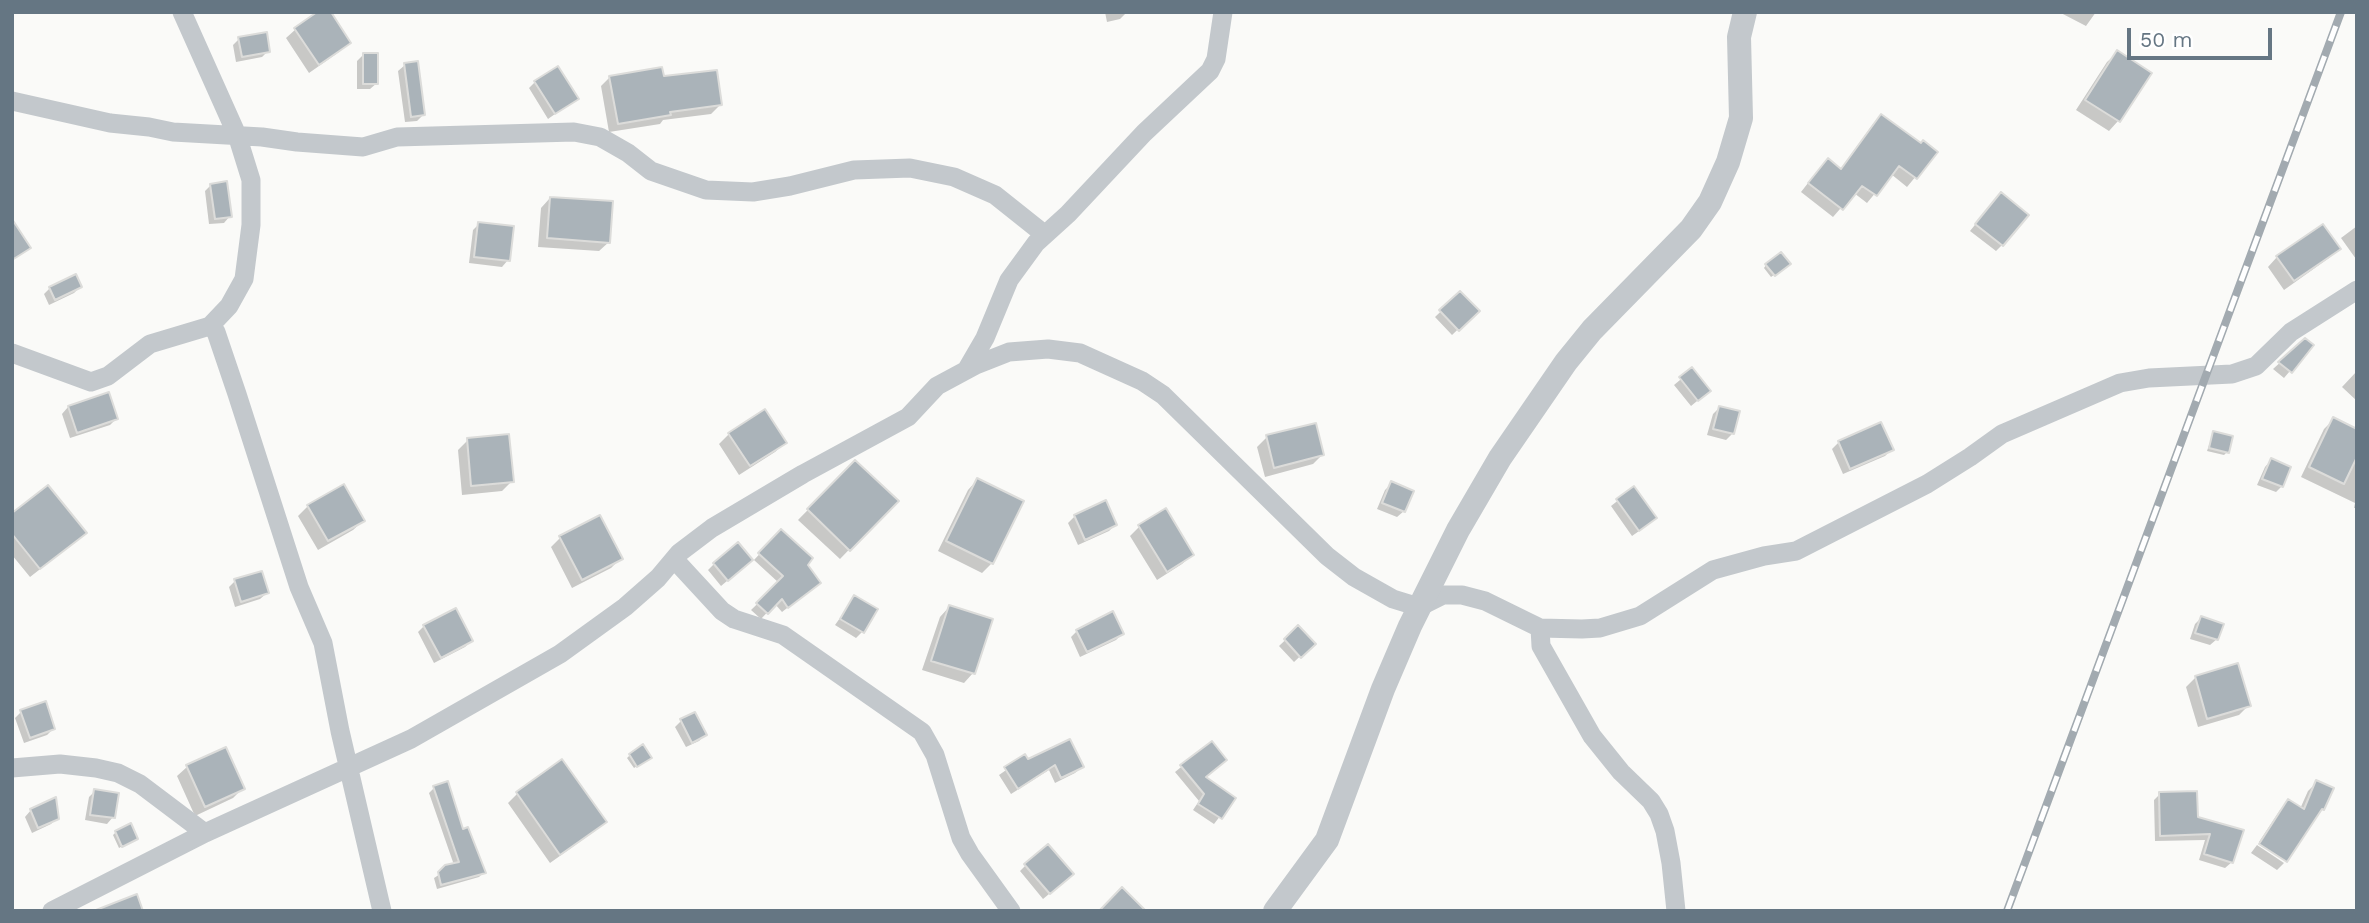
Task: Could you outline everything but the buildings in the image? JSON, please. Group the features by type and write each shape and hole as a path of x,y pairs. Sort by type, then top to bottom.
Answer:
{"street":[{"path":"12,353 91,383 108,376 150,344 210,326 229,306 244,279 251,225 251,180 237,135 182,12"},
{"path":"967,369 985,338 1009,281 1044,234 1068,214 1144,133 1210,71 1216,59 1223,12"},
{"path":"1275,911 1327,840 1383,689 1419,607 1458,530 1500,458 1566,362 1592,330 1691,229 1710,202 1728,162 1741,118 1739,37 1745,12"},
{"path":"12,102 110,123 173,132 363,147 397,137 574,132 600,137 628,153 651,171 705,190 752,192 790,186 854,170 910,168 954,177 995,195 1044,234"},
{"path":"52,911 205,833 411,740 560,654 625,607 658,578 674,559 712,528 803,474 908,417 937,386 967,369 1009,352 1048,349 1080,353 1142,381 1163,396 1327,556 1371,588 1393,599 1419,607 1443,595 1462,595 1485,601 1540,628 1600,628 1640,616 1713,570 1764,556 1796,551 1927,484 2002,434 2120,383 2149,378 2232,374 2256,366 2291,332 2357,289"},
{"path":"210,326 216,332 299,587 323,643 382,911"},
{"path":"674,559 722,611 734,620 783,635 922,732 935,755 961,838 1005,909"},
{"path":"1540,628 1541,646 1592,736 1621,772 1651,801 1659,814 1669,852 1676,911"},
{"path":"12,768 60,764 96,768 118,774 140,784 205,833"}],"railway":[{"path":"2007,911 2341,12"}]}
